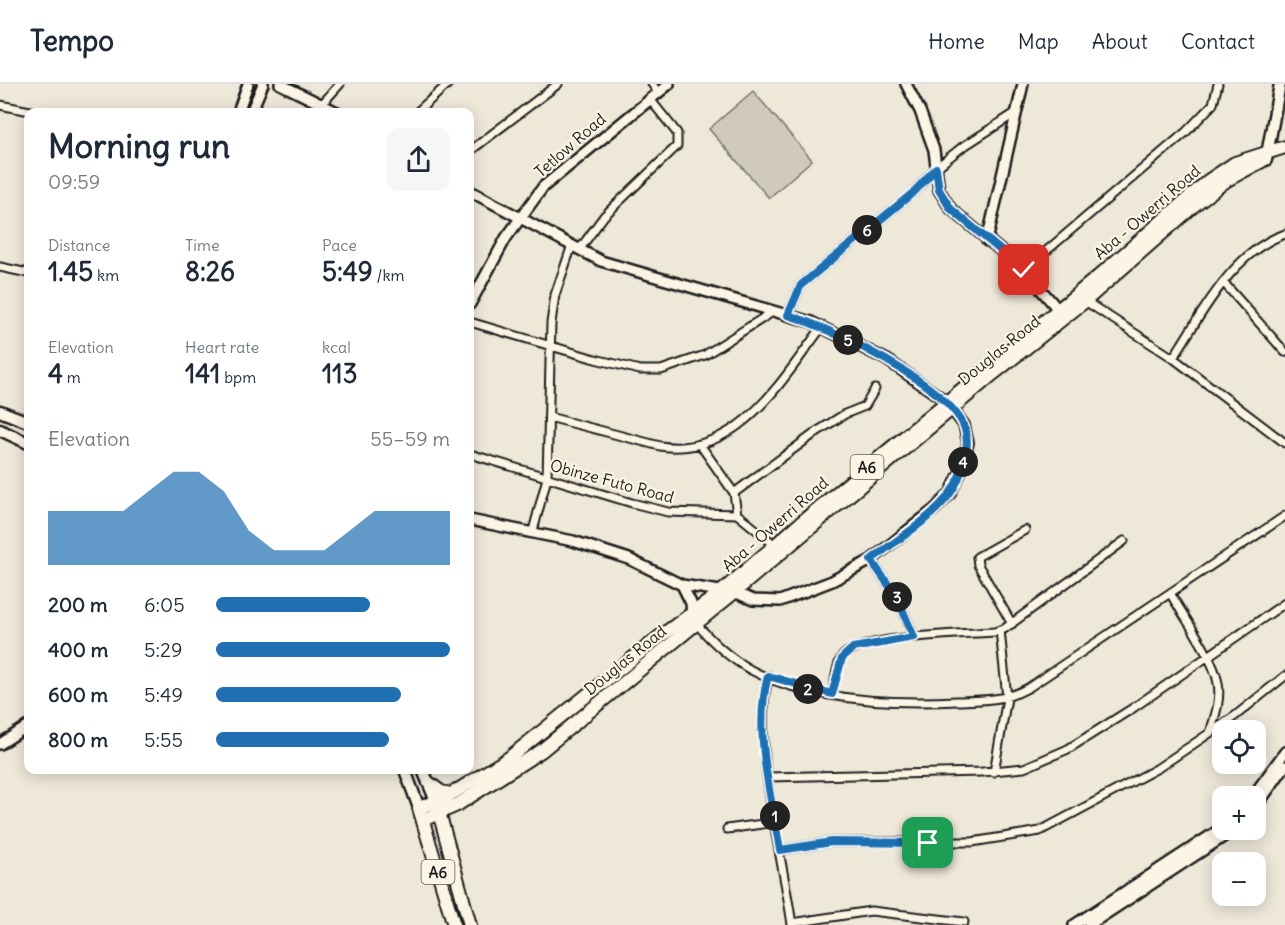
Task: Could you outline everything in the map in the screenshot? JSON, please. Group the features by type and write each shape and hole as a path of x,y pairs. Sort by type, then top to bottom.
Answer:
{"highway":[{"name":"Douglas Road","path":"454,800 541,751 949,405 1062,314 1085,301 1182,209 1266,156 1284,148"},
{"name":"Aba - Owerri Road","path":"1062,314 1182,209"},
{"name":"Aba - Owerri Road","path":"726,594 775,545 949,405"},
{"path":"429,783 454,800"},
{"name":"A6","path":"454,800 421,814 454,925"},
{"name":"A6","path":"444,830 445,819 454,800"},
{"name":"A6","path":"438,807 470,925"}],"main road":[{"path":"1266,156 1280,84"},
{"path":"0,411 24,421"},
{"path":"0,430 24,441"},
{"path":"406,774 421,814"},
{"path":"425,774 438,807"}],"street":[{"path":"239,108 248,84"},
{"path":"253,108 262,84"},
{"path":"280,84 326,108 340,84"},
{"path":"421,108 448,84"},
{"path":"474,148 558,84"},
{"name":"Tetlow Road","path":"474,297 520,219 543,187 648,98 655,88 669,84"},
{"path":"906,84 920,111 934,150 939,190 951,209 1024,270 1062,314"},
{"path":"987,241 1023,84"},
{"path":"1024,270 1186,132 1213,104 1218,84"},
{"path":"533,531 547,478 550,345 555,296 575,248 604,216 677,146 677,133 648,98"},
{"path":"0,105 24,110"},
{"path":"788,315 801,285 914,192 936,168 961,148 1017,112"},
{"path":"474,193 602,261 822,327 887,360 949,405 964,425 968,443 960,473 950,494 935,509 871,560 832,581 780,601 765,602 682,585 629,559 533,531 474,521"},
{"path":"1173,358 1224,284 1249,255 1262,245 1285,234"},
{"path":"0,267 24,272"},
{"path":"1224,284 1285,352"},
{"path":"1085,301 1173,358 1285,443"},
{"path":"474,323 640,370 661,370 705,355 774,311"},
{"path":"549,417 660,446 675,448 701,446 727,434 745,422 822,327"},
{"path":"734,492 818,431 845,414 865,406 875,389"},
{"path":"701,446 734,492 737,514 775,545"},
{"name":"Obinze Futo Road","path":"474,455 668,512 737,514"},
{"path":"682,585 691,603 694,619 726,654 768,676 863,701 917,703 1007,698 1028,688 1285,516"},
{"path":"1012,624 978,565 976,557 1025,530"},
{"path":"832,694 842,658 853,648 914,637 1000,630 1012,624 1124,541"},
{"path":"871,560 897,597 914,637"},
{"path":"1170,593 1207,657 1218,681 1219,698 1210,733"},
{"path":"768,777 994,772 1024,768 1068,749 1285,603"},
{"path":"994,772 1007,698 1000,630"},
{"path":"768,676 762,709 768,777 792,924 871,911 964,922"},
{"path":"780,850 832,842 972,842 1027,835 1040,831 1125,786 1210,733 1271,689 1285,676"},
{"path":"0,744 24,729"},
{"path":"1260,786 1285,752"},
{"path":"1266,793 1285,766"},
{"path":"728,829 776,822"},
{"path":"1074,925 1212,835"},
{"path":"1089,925 1219,840"}],"shaded area":[{"path":"753,91 812,160 769,198 709,129"}],"route":[{"path":"928,843 832,842 780,850 762,721 763,696 768,676 803,688 832,694 842,658 853,648 892,639 914,637 897,597 871,560 935,509 950,494 960,473 968,443 964,425 946,401 887,360 811,322 788,315 801,285 914,192 936,168 939,190 951,209 1024,270"}]}
